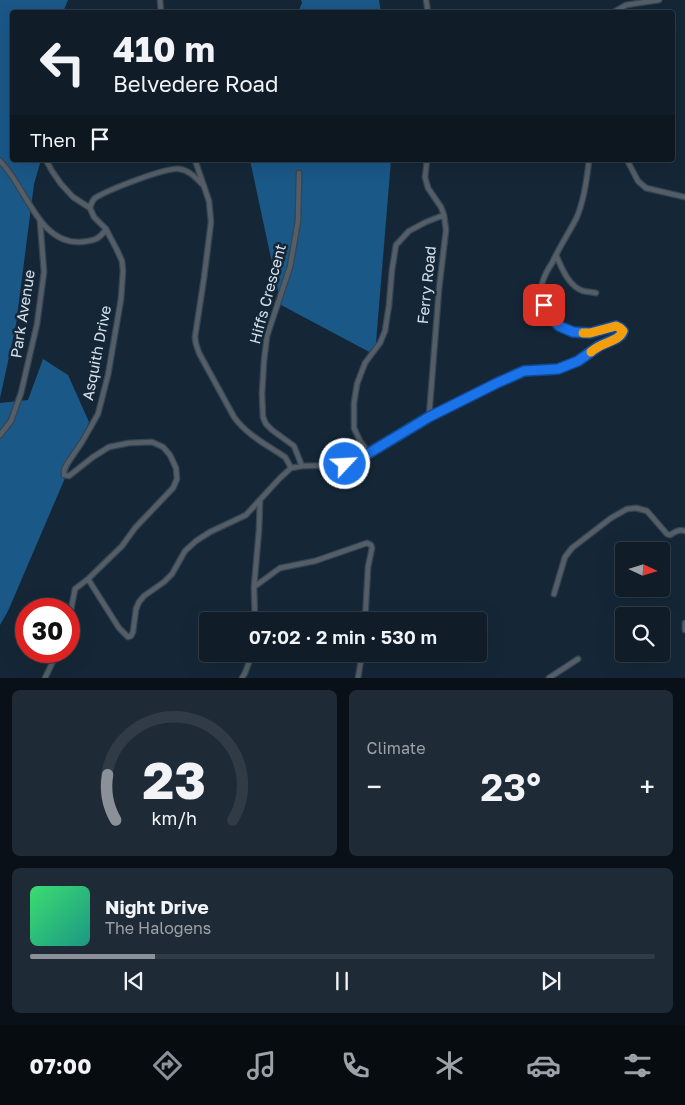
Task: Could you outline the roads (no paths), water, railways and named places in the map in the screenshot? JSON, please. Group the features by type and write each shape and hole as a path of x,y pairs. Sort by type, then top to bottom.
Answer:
{"street":[{"path":"617,10 626,4 659,0"},
{"path":"0,162 12,174 40,221 62,239 74,242 89,242 100,238 106,229"},
{"name":"Asquith Drive","path":"47,162 73,197 90,208 94,217 106,229 122,262 123,271 121,299 108,375 98,414 67,464 64,476 69,476 109,447 129,443 152,442 163,447 170,455 176,468 177,480 173,488 135,528 122,546 88,579"},
{"path":"196,162 209,201 210,222 196,337 199,353 240,426 285,457 291,468"},
{"name":"Ferry Road","path":"427,162 425,177 428,188 441,208 446,230 439,289 429,417"},
{"path":"73,598 75,589 88,579 119,628 128,637 131,636 139,602 168,578 186,551 210,532 246,514 291,468 345,464 359,459 429,417 497,383 524,371 558,369 578,361 599,346 621,335 623,331 616,326 590,333 573,332 559,326 550,316 544,305 542,295 545,274 576,218 588,174 589,162"},
{"path":"628,162 638,181 646,188 685,197"},
{"path":"90,208 94,199 119,187 168,170 180,169 192,174 204,186"},
{"name":"Hiffs Crescent","path":"299,173 298,222 290,268 268,336 262,394 263,417 266,424 294,446 302,466"},
{"path":"369,452 360,441 354,428 354,402 357,384 365,362 380,343 385,331 396,245 409,231 444,215"},
{"name":"Park Avenue","path":"0,435 11,421 21,394 37,324 44,272 40,221"},
{"path":"556,255 573,285 583,291 596,293"},
{"path":"255,612 254,587 260,501"},
{"path":"554,594 565,557 572,548 611,518 627,509 636,508 647,511 667,534 685,531"},
{"path":"254,587 280,568 315,561 367,543 372,548 368,568 366,612"},
{"path":"685,622 685,630"},
{"path":"549,678 578,659"},
{"path":"242,678 249,662"},
{"path":"358,678 361,662"},
{"path":"45,678 52,663"}]}
